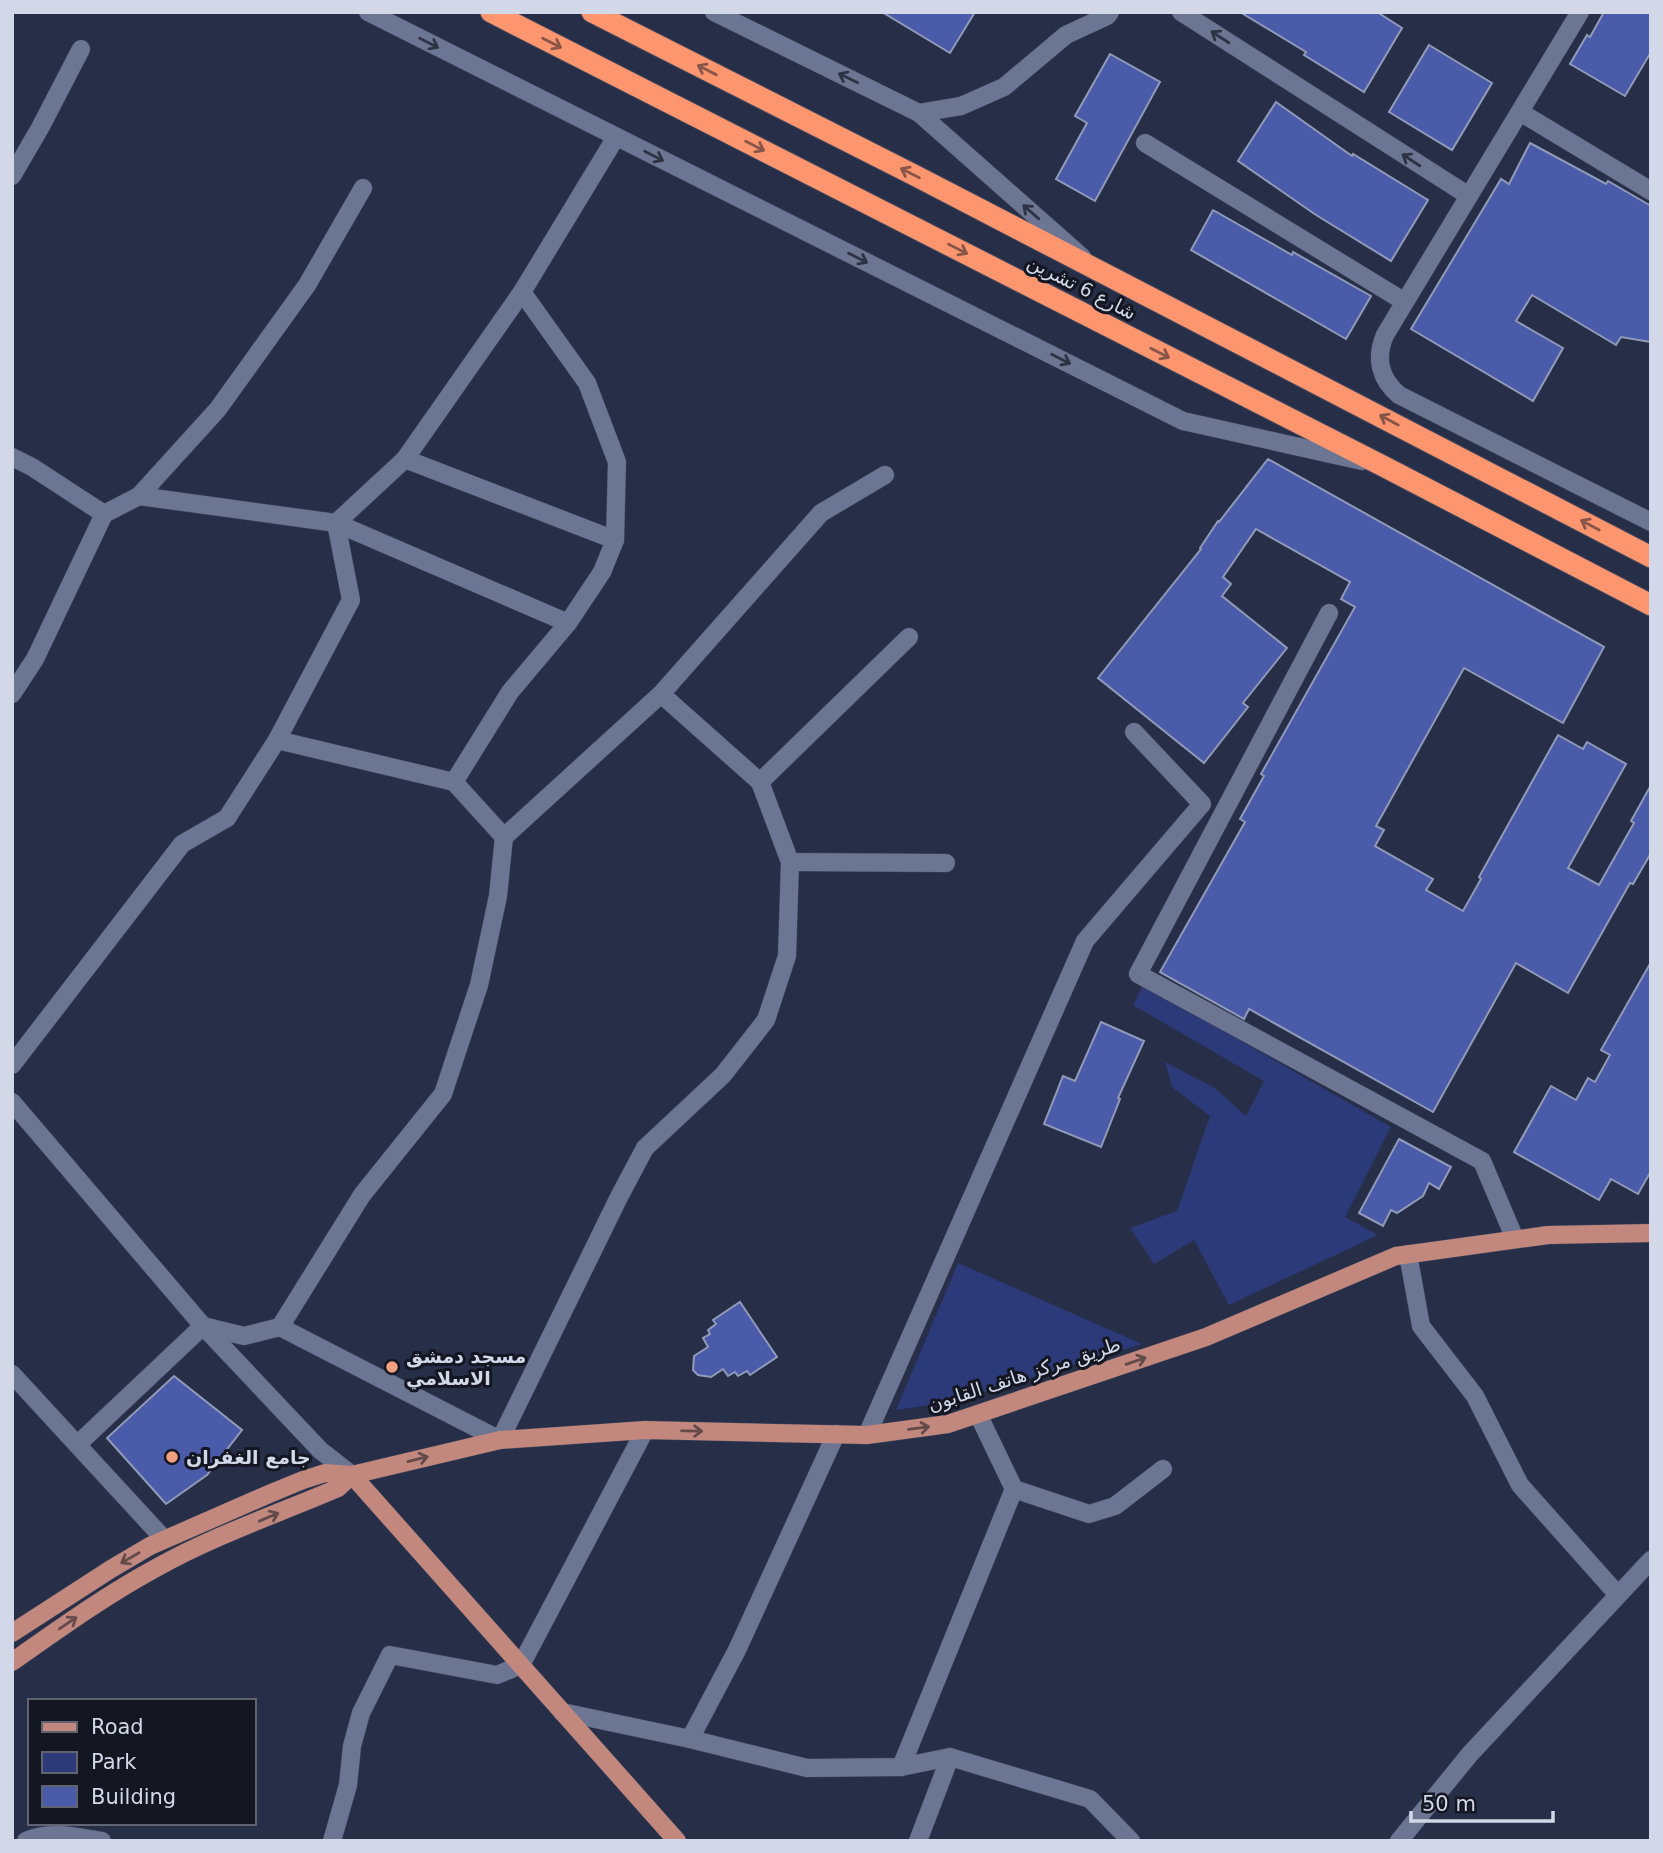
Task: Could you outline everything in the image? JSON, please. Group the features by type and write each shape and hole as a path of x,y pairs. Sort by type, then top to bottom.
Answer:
{"highway":[{"name":"شارع 6 تشرين","path":"491,12 1651,605"},
{"name":"شارع 6 تشرين","path":"593,12 916,176 1651,557"}],"main road":[{"name":"طريق مركز هاتف القابون","path":"352,1475 500,1440 645,1430 867,1434 948,1424 1206,1337 1396,1256 1548,1235 1651,1233"},
{"path":"12,1633 111,1569 164,1539 303,1480 325,1473 352,1475 677,1841"},
{"path":"12,1662 101,1601 157,1567 338,1488 352,1475"}],"street":[{"path":"368,12 1183,421 1382,466"},
{"path":"714,12 919,113 1100,273"},
{"path":"919,113 961,106 1004,87 1066,35 1107,16 1110,12"},
{"path":"1181,12 1469,196"},
{"path":"1580,12 1385,335 1380,353 1381,371 1385,380 1399,395 1651,522"},
{"path":"12,176 81,49"},
{"path":"1520,112 1651,191"},
{"path":"336,523 405,459 522,292 616,137"},
{"path":"1145,144 1405,302"},
{"path":"12,694 35,659 104,514 139,496 226,398 307,285 363,188"},
{"path":"454,782 510,692 568,624 602,572 615,540 617,462 587,383 522,292"},
{"path":"12,457 104,514"},
{"path":"405,459 615,540"},
{"path":"280,1327 362,1195 443,1094 480,985 498,896 504,837 661,694 821,513 885,475"},
{"path":"139,496 336,523 568,624"},
{"path":"12,1065 182,844 227,818 277,740 351,600 336,523"},
{"path":"1329,613 1138,974 1482,1161 1515,1239"},
{"path":"760,782 909,637"},
{"path":"203,1326 244,1336 280,1327 500,1440 645,1148 723,1075 766,1020 787,956 790,862 760,782 661,694"},
{"path":"867,1434 1085,940 1202,804 1135,732"},
{"path":"277,740 454,782 504,837"},
{"path":"790,862 946,863"},
{"path":"12,1101 203,1326 320,1450 352,1475"},
{"path":"1408,1254 1421,1326 1475,1396 1520,1485 1618,1595"},
{"path":"78,1444 203,1326"},
{"path":"12,1374 164,1539"},
{"path":"978,1414 1014,1489 1090,1514 1115,1506 1163,1469"},
{"path":"332,1841 348,1785 352,1746 361,1713 390,1655 498,1675 521,1665 645,1430"},
{"path":"691,1739 737,1650 836,1434"},
{"path":"901,1767 1014,1489"},
{"path":"1399,1841 1470,1754 1651,1560"},
{"path":"562,1712 691,1739 807,1768 901,1767 950,1757 1090,1799 1131,1841"},
{"path":"918,1841 950,1757"},
{"path":"26,1841 39,1835 58,1834 102,1841"}],"green space":[{"path":"1143,985 1391,1127 1345,1217 1378,1235 1229,1305 1194,1240 1154,1264 1130,1228 1177,1211 1210,1116 1172,1087 1165,1062 1215,1088 1246,1116 1264,1081 1133,1005"},
{"path":"958,1263 1142,1344 951,1402 896,1410"}],"building":[{"path":"882,12 975,12 950,53"},
{"path":"1240,12 1377,12 1402,28 1364,92 1304,55 1306,52"},
{"path":"1604,12 1651,12 1651,52 1625,96 1570,64"},
{"path":"1429,45 1492,83 1452,150 1389,112"},
{"path":"1110,54 1160,82 1095,201 1056,179 1087,123 1075,116"},
{"path":"1276,102 1352,156 1353,154 1428,200 1391,261 1316,215 1238,161"},
{"path":"1530,143 1606,184 1608,181 1651,206 1651,342 1621,337 1616,345 1532,295 1516,321 1563,348 1533,401 1411,329 1501,179 1509,184"},
{"path":"1213,210 1371,296 1346,339 1191,250"},
{"path":"1268,459 1604,647 1563,723 1464,668 1376,826 1384,830 1375,846 1433,879 1426,890 1463,911 1558,735 1583,749 1587,742 1626,764 1568,868 1599,885 1634,823 1631,821 1651,785 1651,853 1633,884 1630,883 1568,993 1516,963 1433,1112 1249,1009 1244,1019 1160,972 1245,822 1240,819 1264,776 1261,774 1355,607 1341,599 1350,582 1256,529 1223,577 1231,584 1222,596 1287,648 1243,703 1248,707 1204,763 1098,678 1201,549 1218,521"},
{"path":"1651,962 1651,1171 1638,1194 1611,1179 1599,1200 1514,1152 1551,1086 1576,1100 1588,1078 1595,1082 1610,1055 1601,1050"},
{"path":"1101,1022 1144,1041 1118,1098 1120,1099 1101,1147 1044,1124 1063,1076 1075,1081"},
{"path":"1399,1139 1451,1167 1439,1189 1429,1183 1423,1196 1397,1213 1391,1210 1383,1226 1359,1213"},
{"path":"740,1302 777,1357 750,1375 747,1371 738,1376 735,1372 728,1376 723,1369 711,1377 698,1375 693,1370 694,1356 708,1347 703,1338 710,1334 708,1330 716,1324 713,1320"},
{"name":"جامع الغفران","path":"174,1376 242,1430 207,1475 166,1504 107,1438"}],"place":[{"name":"مسجد دمشق الاسلامي","path":"392,1367"},
{"name":"جامع الغفران","path":"172,1457"}]}
